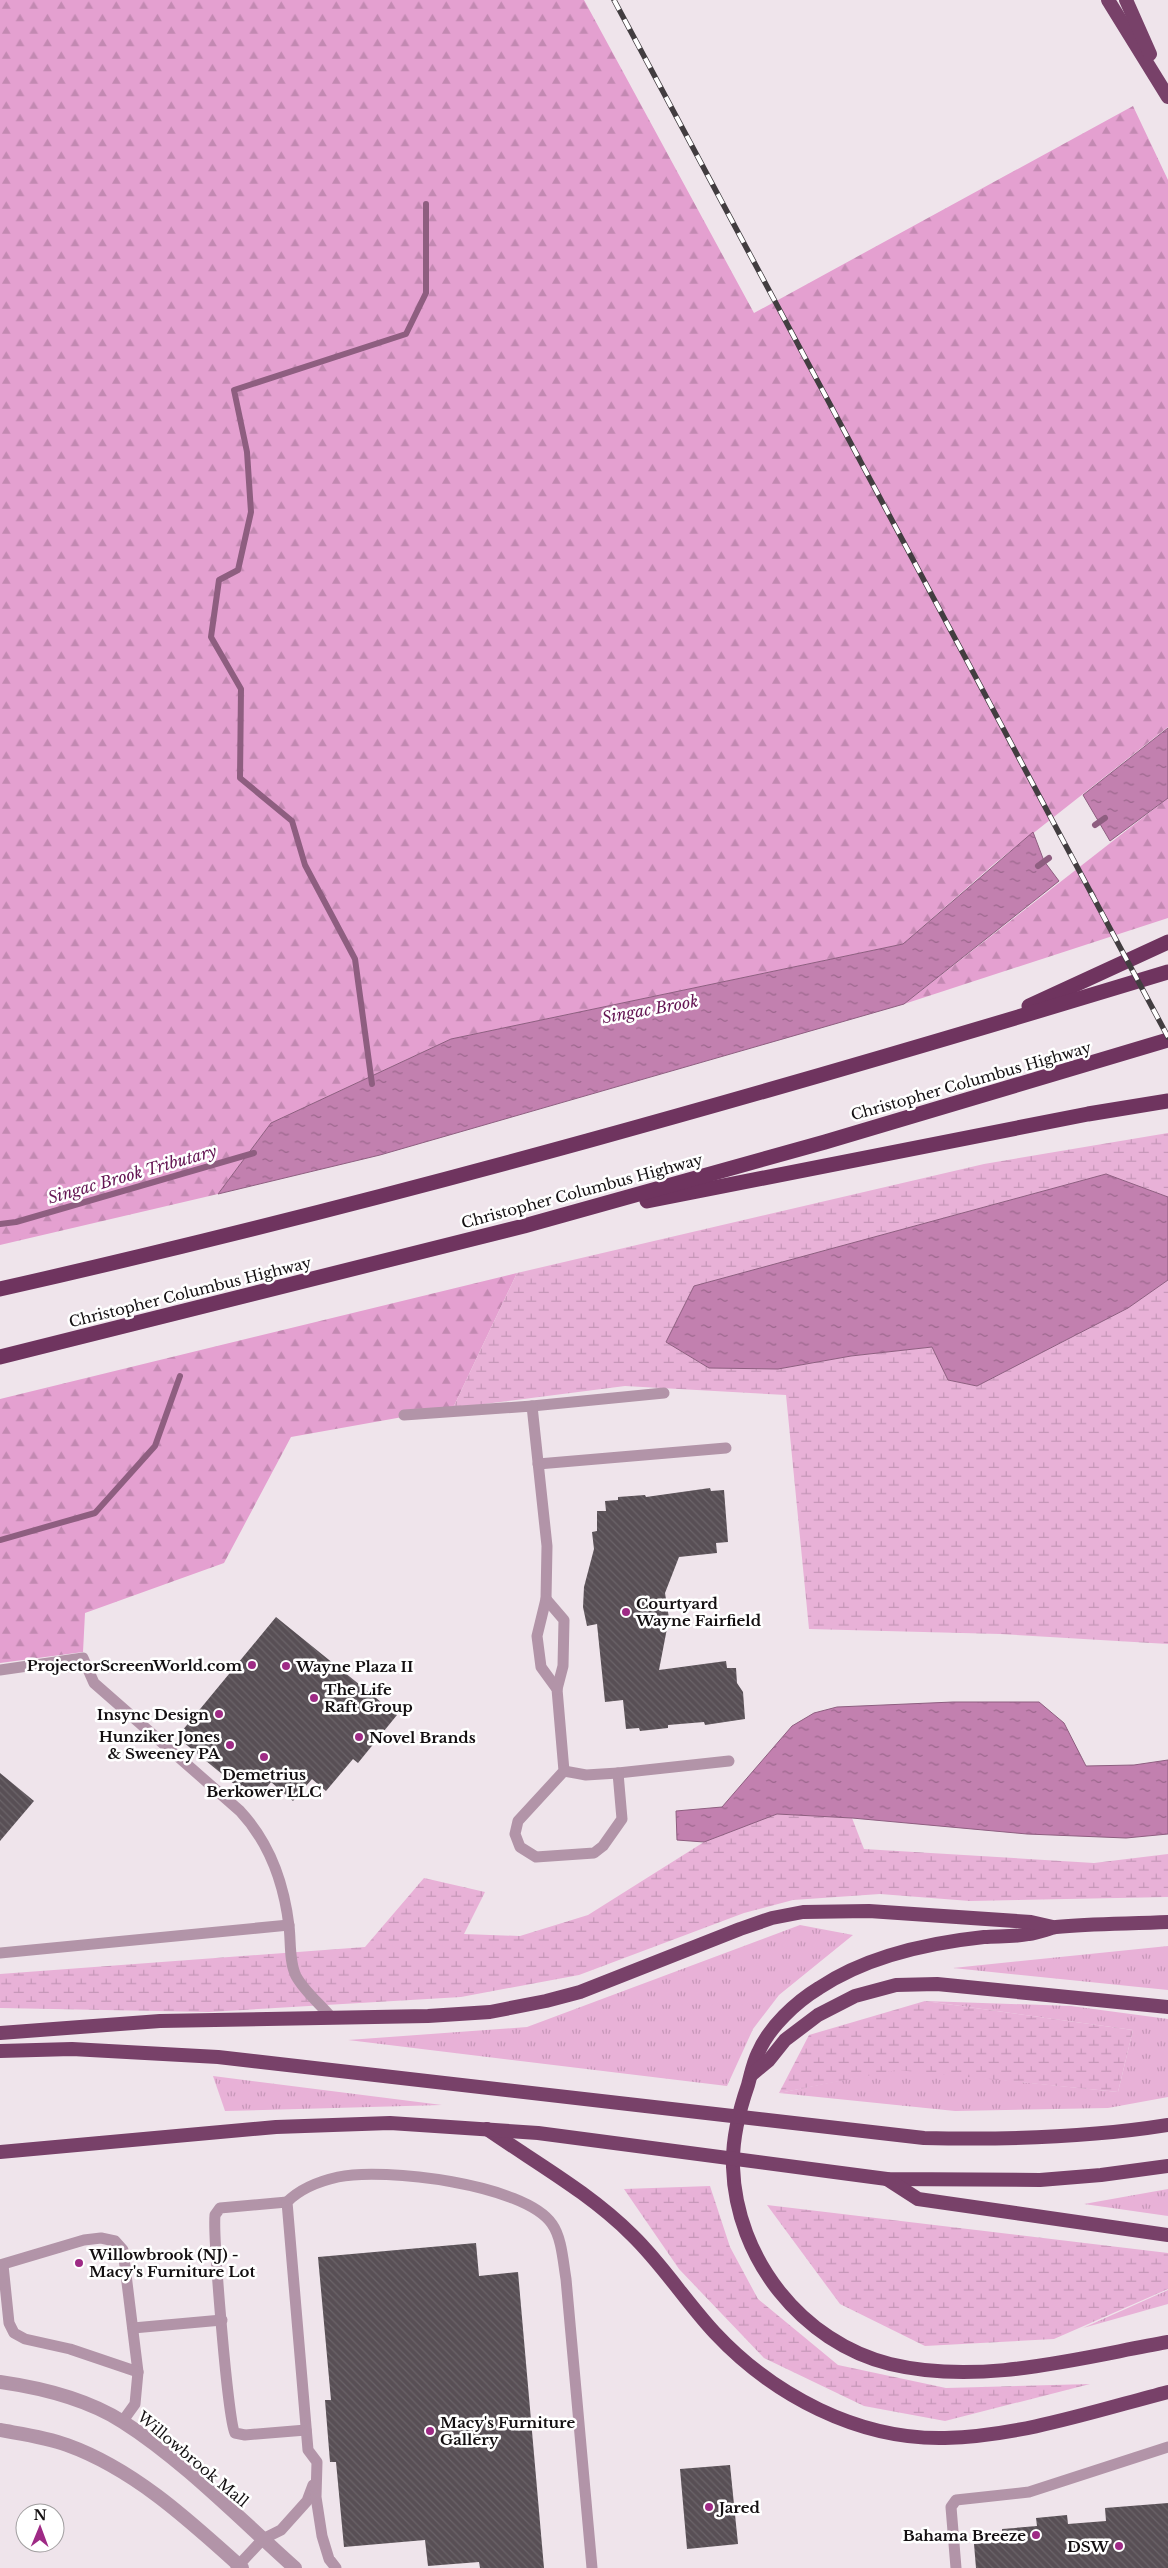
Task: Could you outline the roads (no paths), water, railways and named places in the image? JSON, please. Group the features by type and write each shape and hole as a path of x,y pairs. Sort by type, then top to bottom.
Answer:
{"highway":[{"path":"1108,0 1168,97"},
{"path":"1126,0 1168,92"},
{"path":"976,1031 1168,942"},
{"path":"0,1288 253,1228 450,1178 701,1110 976,1031 1168,972"},
{"name":"Christopher Columbus Highway","path":"0,1357 524,1226 825,1142 1168,1040"},
{"path":"524,1226 1088,1114 1168,1101"},
{"path":"0,2033 160,2021 461,2014 546,2001 613,1981 740,1928 772,1918 803,1912 868,1911 1031,1922 1054,1927"},
{"path":"1168,1922 1054,1927 1030,1934 984,1937 909,1950 870,1962 841,1975 795,2006 776,2026 758,2051 743,2100 734,2142 733,2166 739,2210 748,2240 780,2293 804,2318 831,2339 860,2354 889,2364 922,2370 957,2373 996,2372 1168,2342"},
{"path":"751,2075 769,2060 785,2040 818,2014 855,1996 896,1985 937,1984 1168,2007"},
{"path":"0,2051 72,2049 218,2057 924,2138 1034,2138 1089,2135 1168,2124"},
{"path":"0,2152 256,2128 346,2123 484,2128 563,2136 887,2179 1040,2180 1101,2175 1168,2166"},
{"path":"484,2128 592,2201 633,2236 714,2332 760,2374 818,2410 849,2422 911,2436 942,2438 976,2436 1017,2430 1168,2392"},
{"path":"887,2179 918,2199 1168,2235"}],"street":[{"name":"Willowbrook Mall","path":"0,2382 30,2386 57,2394 122,2422 163,2451 295,2568"},
{"path":"0,2430 67,2445 116,2468 163,2501 239,2567"}],"lane":[{"path":"404,1415 532,1406 664,1393"},
{"path":"532,1406 547,1546 546,1599 537,1636 541,1667 557,1689"},
{"path":"538,1464 726,1448"},
{"path":"546,1599 564,1620 563,1666 557,1689 564,1770 516,1825 515,1834 520,1847 536,1857 594,1853 602,1846 622,1819 618,1773"},
{"path":"0,1670 83,1658 94,1683 253,1825 273,1863 289,1924 296,1975 331,2017"},
{"path":"564,1770 586,1775 729,1761"},
{"path":"0,1953 289,1924"},
{"path":"306,2430 245,2435 235,2432 230,2423 214,2220 217,2210 226,2207 287,2202 306,2188 338,2177 381,2174 424,2176 494,2192 535,2207 553,2224 560,2246 566,2279 592,2568"},
{"path":"287,2202 308,2450 316,2462 322,2536 329,2559 336,2568"},
{"path":"122,2422 135,2404 138,2372 123,2250 115,2241 101,2238 84,2240 1,2265 9,2323 14,2333 25,2339 70,2349 138,2372"},
{"path":"133,2328 222,2320"},
{"path":"956,2568 951,2507 956,2500 1029,2492 1168,2447"},
{"path":"239,2567 263,2539 281,2530 307,2501 316,2478"}],"water":[{"path":"1168,728 1168,798 1110,841 1083,795"},
{"path":"1033,832 1044,861 1059,881 904,1004 380,1155 218,1194 271,1123 451,1039 903,944"},
{"path":"1106,1174 1168,1197 1168,1280 1128,1308 977,1386 948,1380 932,1347 851,1356 778,1369 709,1368 666,1342 694,1286"},
{"path":"953,1702 1039,1702 1064,1723 1086,1766 1134,1765 1168,1760 1168,1834 1126,1838 1027,1834 852,1818 777,1814 704,1842 677,1840 676,1811 722,1807 792,1726 814,1713 837,1707"}],"waterway":[{"path":"372,1084 355,959 305,865 292,821 240,778 241,689 211,637 219,580 238,570 251,512 247,452 234,390 406,334 426,293 426,204"},
{"name":"Singac Brook","path":"1095,825 1105,818"},
{"name":"Singac Brook","path":"1038,866 1049,858"},
{"name":"Singac Brook Tributary","path":"0,1224 16,1222 254,1153"},
{"name":"Singac Brook","path":"0,1540 95,1513 155,1446 180,1376"}],"railway":[{"path":"614,0 1168,1037"}],"place":[{"name":"Courtyard Wayne Fairfield","path":"626,1612"},
{"name":"ProjectorScreenWorld.com","path":"252,1665"},
{"name":"Wayne Plaza II","path":"286,1666"},
{"name":"The Life Raft Group","path":"314,1698"},
{"name":"Insync Design","path":"219,1714"},
{"name":"Novel Brands","path":"359,1737"},
{"name":"Hunziker Jones & Sweeney PA","path":"230,1745"},
{"name":"Demetrius Berkower LLC","path":"264,1757"},
{"name":"Willowbrook (NJ) - Macy's Furniture Lot","path":"79,2263"},
{"name":"Macy's Furniture Gallery","path":"430,2431"},
{"name":"Jared","path":"709,2507"},
{"name":"Bahama Breeze","path":"1036,2535"},
{"name":"DSW","path":"1119,2546"}]}
